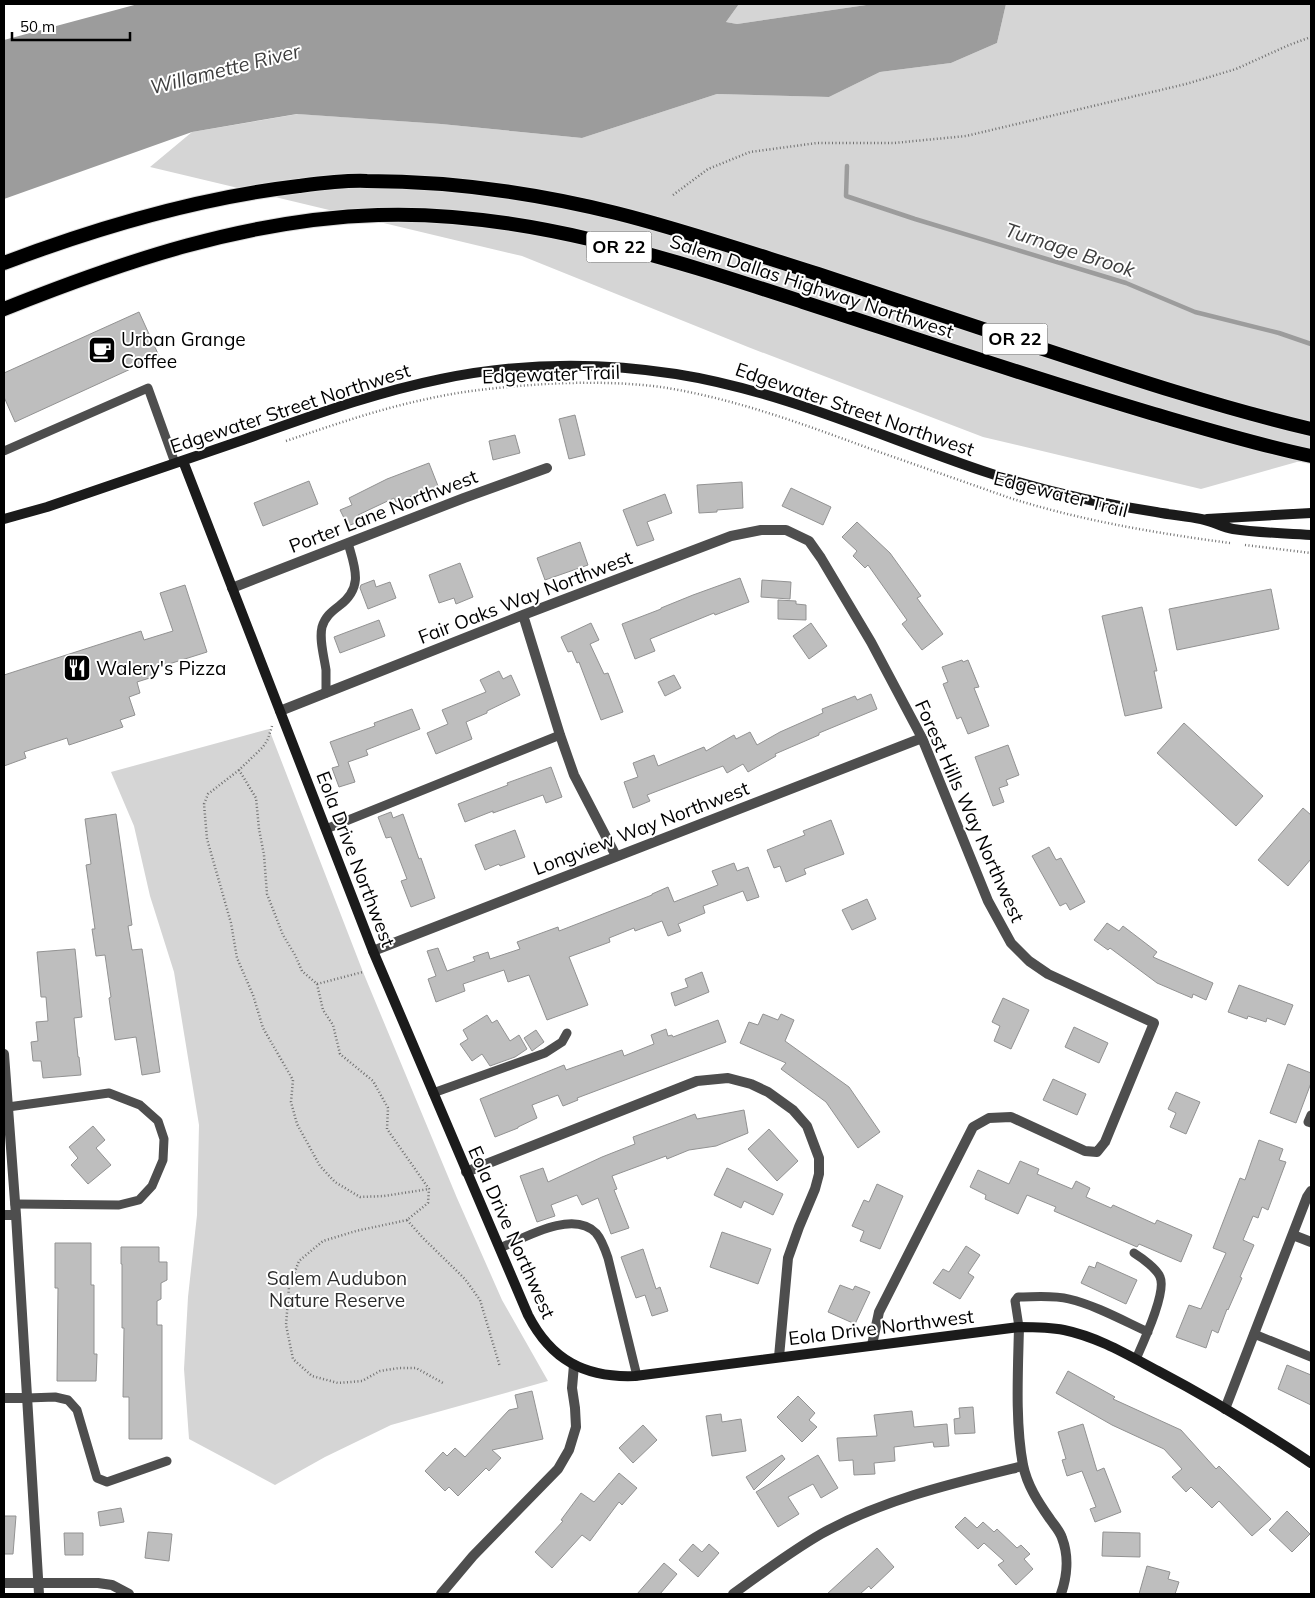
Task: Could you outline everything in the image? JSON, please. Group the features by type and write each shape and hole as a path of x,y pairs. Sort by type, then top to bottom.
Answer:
{"highway":[{"name":"Salem Dallas Highway Northwest","path":"4,263 46,247 126,222 209,200 271,189 365,180 435,184 491,190 541,197 617,214 727,244 1099,368 1217,404 1309,429"},
{"name":"Salem Dallas Highway Northwest","path":"4,309 108,270 160,253 246,230 319,219 380,215 432,216 494,222 566,234 635,250 715,273 1094,396 1222,434 1311,456"}],"main road":[{"name":"Edgewater Street Northwest","path":"4,519 47,507 333,408 395,390 442,378 498,370 547,366 622,368 675,374 753,390 983,470 1098,502 1204,519 1311,513"},
{"name":"Eola Drive Northwest","path":"179,462 232,588 373,951 466,1172 535,1329 562,1358 574,1365 607,1376 637,1376 1019,1327 1064,1330 1092,1339 1136,1359 1225,1409 1311,1464"},
{"name":"Edgewater Street Northwest","path":"1204,519 1230,529 1311,535"}],"street":[{"name":"Porter Lane Northwest","path":"232,588 547,468"},
{"name":"Fair Oaks Way Northwest","path":"280,712 523,615 731,536 761,530 786,530"},
{"name":"Forest Hills Way Northwest","path":"786,530 809,541 871,642 922,738 988,901 1011,943 1029,961 1048,974 1154,1023 1105,1142 1097,1152 1085,1151 1011,1117 989,1118 973,1127 879,1312 872,1345"},
{"path":"523,615 560,734 578,783 616,856"},
{"name":"Longview Way Northwest","path":"373,951 922,738"},
{"path":"4,1054 16,1210 39,1594"},
{"path":"466,1172 697,1081 728,1078 751,1084 768,1092 793,1110 807,1126 819,1158 819,1174 815,1189 788,1258 779,1357"},
{"path":"1225,1409 1307,1197 1311,1191"},
{"path":"4,1215 16,1210"},
{"path":"1293,1235 1311,1242"},
{"path":"1019,1327 1019,1418 1023,1466 1034,1494 1062,1536 1067,1560 1065,1582 1061,1594"},
{"path":"441,1594 473,1556 558,1469 568,1450 576,1427 572,1388 574,1365"},
{"path":"4,1398 27,1398"},
{"path":"733,1594 775,1563 822,1534 872,1510 927,1490 1023,1466"},
{"path":"4,1583 98,1582 112,1584 130,1594"}],"lane":[{"path":"4,451 148,388 179,462"},
{"path":"326,693 322,627 329,614 348,599 353,589 357,574 348,543"},
{"path":"326,829 560,734"},
{"path":"433,1093 545,1053 562,1042 566,1033"},
{"path":"8,1107 109,1093 140,1105 158,1121 164,1139 163,1160 152,1186 139,1200 119,1205 16,1210"},
{"path":"1311,1115 1308,1122 1311,1123"},
{"path":"500,1248 553,1226 567,1223 586,1226 595,1232 608,1258 637,1376"},
{"path":"1134,1253 1160,1275 1162,1285 1148,1332 1136,1359"},
{"path":"1019,1327 1015,1301 1018,1297 1068,1299 1148,1332"},
{"path":"1254,1334 1311,1357"},
{"path":"27,1398 55,1396 68,1400 77,1410 97,1478 107,1482 168,1462"}],"path":[{"path":"672,195 708,169 750,152 817,143 894,143 966,136 1186,84 1236,69 1311,37"},
{"name":"Edgewater Trail","path":"286,441 391,407 473,391 572,383 639,385 696,394 754,409 817,429 1035,506 1113,523 1203,539 1311,553"},
{"path":"270,729 268,739 263,747 239,770 208,794 204,804 207,839 231,923 238,958 263,1028 293,1080 291,1102 297,1124 320,1166 335,1182 360,1197 384,1196 430,1188"},
{"path":"239,770 256,798 264,854 267,894 283,935 302,971 317,984 323,1010 333,1025 340,1054 374,1081 388,1108 387,1129 430,1188 428,1203 407,1220 356,1231 323,1241 299,1261 289,1287 286,1325 293,1359 312,1376 338,1383 362,1381 380,1371 400,1368 416,1368 443,1382"},
{"path":"317,984 363,972"},
{"path":"407,1220 465,1279 480,1300 500,1367"}],"green space":[{"path":"739,4 873,4 737,24 726,22"},
{"path":"1006,4 1311,4 1311,458 1201,489 983,437 748,347 522,256 150,167 192,132 298,114 441,124 582,138 717,94 829,97 880,72 951,63 997,43"},
{"name":"Salem Audubon Nature Reserve","path":"269,729 363,972 457,1198 502,1300 548,1381 391,1425 325,1457 275,1485 189,1439 184,1369 188,1297 197,1215 199,1125 174,972 150,896 134,826 111,772"}],"water":[{"name":"Willamette River","path":"138,4 739,4 726,22 737,24 873,4 1006,4 997,43 951,63 880,72 829,97 717,94 582,138 441,124 297,114 192,132 4,199 4,40"}],"building":[{"path":"139,312 159,356 15,422 4,397 4,373"},
{"path":"575,415 585,455 569,459 559,419"},
{"path":"515,435 520,453 493,460 489,441"},
{"path":"429,463 438,486 396,502 394,498 358,515 360,521 348,526 340,510 352,505 349,498 387,479"},
{"path":"309,481 318,504 263,526 254,503"},
{"path":"742,482 743,508 699,513 697,485"},
{"path":"791,488 831,507 823,525 782,506"},
{"path":"665,494 672,513 647,522 654,540 637,546 623,510"},
{"path":"857,522 890,553 921,596 917,598 943,634 922,650 902,624 907,620 868,565 865,568 853,556 857,551 842,537"},
{"path":"580,542 588,565 545,580 537,558"},
{"path":"460,563 473,597 456,604 454,598 439,603 429,575"},
{"path":"740,578 749,602 715,615 714,613 650,639 655,651 635,659 622,624"},
{"path":"374,580 376,587 390,582 396,598 368,609 360,588 361,585"},
{"path":"762,580 791,582 790,599 761,597"},
{"path":"185,585 207,652 153,669 156,676 137,682 140,693 129,697 135,715 120,720 123,727 69,745 67,738 24,752 26,758 4,766 4,675 141,631 144,640 173,631 160,593"},
{"path":"1271,589 1279,629 1177,650 1169,609"},
{"path":"778,600 796,601 796,604 806,605 806,620 778,619"},
{"path":"1142,607 1157,671 1154,671 1162,708 1125,716 1102,616"},
{"path":"379,620 385,636 340,653 334,637"},
{"path":"591,623 599,640 590,644 604,674 608,673 623,712 601,720 579,662 577,663 572,651 568,652 561,637"},
{"path":"811,623 827,646 809,659 793,636"},
{"path":"962,660 963,662 968,660 979,687 974,688 989,726 968,734 961,717 957,719 943,684 948,682 942,667"},
{"path":"499,671 503,679 511,675 520,695 466,722 472,739 436,754 427,733 448,724 442,710 486,692 480,680"},
{"path":"674,675 681,688 665,696 658,682"},
{"path":"871,694 877,709 775,754 776,756 748,772 743,764 727,773 723,766 647,795 650,801 633,808 624,782 638,777 633,763 654,755 658,766 704,747 706,751 734,735 736,739 750,732 757,745 780,732 823,713 822,709 855,696 857,700"},
{"path":"412,709 420,729 366,750 368,755 348,762 355,782 339,787 332,768 339,766 330,742 375,726 374,723"},
{"path":"1184,723 1263,796 1236,826 1157,753"},
{"path":"1008,745 1019,775 1006,780 1008,785 999,788 1004,802 993,806 975,757"},
{"path":"551,767 562,797 546,803 543,795 465,822 458,804"},
{"path":"1303,808 1311,815 1311,859 1288,886 1258,860"},
{"path":"391,812 393,818 403,814 435,898 411,907 401,881 407,879 391,837 386,838 378,817"},
{"path":"116,814 132,925 128,926 132,950 142,949 160,1072 142,1075 136,1037 115,1040 105,955 96,956 92,929 95,929 86,865 91,864 85,819"},
{"path":"831,820 844,854 804,869 806,874 786,882 780,866 774,868 767,850 805,835 803,831"},
{"path":"515,830 525,857 485,870 475,845"},
{"path":"1049,847 1056,860 1061,858 1085,902 1070,910 1066,903 1060,906 1032,856"},
{"path":"734,863 737,871 748,867 759,897 747,901 743,891 703,906 705,913 678,924 681,931 668,936 662,921 635,931 634,928 609,938 610,942 569,957 588,1005 547,1020 529,975 508,982 504,970 463,984 465,991 436,1002 428,979 436,976 427,951 438,948 447,971 475,961 473,957 488,952 490,959 520,949 517,942 558,927 559,931 668,887 674,902 718,885 712,871"},
{"path":"867,899 876,919 852,930 842,910"},
{"path":"1107,923 1119,931 1123,926 1157,952 1153,957 1213,983 1206,1000 1193,994 1192,998 1157,983 1110,948 1108,950 1094,940"},
{"path":"75,949 82,1017 74,1018 81,1075 43,1078 41,1061 33,1061 31,1042 38,1041 36,1022 48,1021 46,997 41,997 37,952"},
{"path":"702,972 709,992 675,1006 671,993 688,987 685,979"},
{"path":"1239,985 1293,1005 1285,1025 1267,1018 1266,1022 1248,1016 1247,1019 1228,1012"},
{"path":"1003,998 1029,1010 1011,1049 994,1041 1000,1026 992,1022"},
{"path":"763,1014 778,1020 781,1014 794,1020 785,1041 849,1087 880,1132 858,1148 826,1102 781,1069 786,1063 740,1043 749,1022 758,1025"},
{"path":"487,1015 492,1023 497,1020 510,1041 519,1035 527,1049 515,1057 490,1066 482,1054 472,1061 460,1044 468,1039 463,1030"},
{"path":"718,1020 726,1042 577,1098 578,1100 563,1106 558,1095 532,1105 537,1118 495,1137 480,1099 564,1065 566,1070 622,1050 624,1056 654,1044 651,1035 666,1029 668,1036 672,1035 673,1037"},
{"path":"1074,1027 1108,1043 1099,1063 1065,1047"},
{"path":"536,1030 544,1042 532,1051 524,1038"},
{"path":"1288,1064 1311,1073 1311,1083 1296,1123 1270,1113"},
{"path":"1053,1079 1086,1094 1077,1115 1043,1100"},
{"path":"1176,1092 1200,1102 1186,1134 1170,1127 1176,1113 1168,1109"},
{"path":"744,1110 748,1133 716,1146 689,1150 667,1159 666,1156 612,1176 617,1189 614,1190 629,1228 611,1234 598,1198 582,1205 577,1195 551,1205 555,1216 537,1222 520,1176 543,1168 548,1182 635,1144 633,1137 695,1114 697,1119"},
{"path":"93,1126 105,1140 96,1148 111,1165 88,1184 71,1165 78,1158 69,1147"},
{"path":"769,1129 798,1161 777,1181 748,1149"},
{"path":"1259,1140 1283,1149 1279,1160 1286,1162 1268,1210 1262,1207 1258,1218 1253,1216 1243,1240 1254,1245 1218,1333 1212,1330 1206,1348 1176,1337 1189,1305 1201,1309 1226,1253 1213,1248 1240,1178 1245,1180"},
{"path":"1020,1161 1039,1169 1037,1174 1072,1189 1076,1181 1090,1188 1086,1197 1111,1208 1113,1205 1155,1224 1157,1220 1192,1235 1181,1262 1139,1244 1137,1247 1054,1211 1056,1207 1027,1195 1018,1214 985,1199 986,1195 970,1187 978,1170 1009,1184"},
{"path":"727,1168 783,1194 773,1215 744,1201 741,1208 714,1195"},
{"path":"877,1184 903,1196 880,1249 860,1241 864,1231 852,1226 864,1200 869,1202"},
{"path":"722,1232 771,1249 758,1284 710,1267"},
{"path":"55,1243 91,1243 91,1285 94,1285 94,1354 97,1354 96,1381 57,1381 58,1288 55,1288"},
{"path":"966,1246 980,1255 968,1273 974,1277 960,1299 933,1283 943,1269 949,1272"},
{"path":"121,1247 159,1247 159,1262 167,1262 167,1280 161,1283 161,1299 157,1301 157,1325 162,1325 162,1439 129,1439 129,1397 123,1397 124,1328 122,1328"},
{"path":"643,1249 656,1289 660,1287 668,1311 652,1316 645,1295 636,1298 621,1257"},
{"path":"1097,1262 1137,1280 1126,1304 1081,1283 1089,1266 1095,1268"},
{"path":"840,1285 853,1290 855,1286 870,1292 855,1324 828,1312"},
{"path":"1287,1365 1311,1375 1311,1405 1278,1389"},
{"path":"1068,1371 1115,1397 1113,1399 1181,1430 1216,1469 1219,1466 1271,1519 1252,1536 1219,1501 1212,1508 1191,1487 1186,1492 1172,1477 1182,1469 1164,1449 1112,1425 1056,1393"},
{"path":"532,1391 543,1439 492,1450 501,1458 489,1471 486,1468 458,1496 449,1487 445,1491 425,1471 443,1452 447,1456 455,1448 465,1457 509,1410 518,1408 515,1395"},
{"path":"798,1396 815,1413 809,1420 817,1427 802,1442 777,1417"},
{"path":"973,1407 975,1433 955,1434 954,1419 960,1418 959,1408"},
{"path":"912,1411 914,1427 947,1424 949,1446 934,1447 933,1442 894,1447 895,1461 874,1463 875,1474 854,1475 853,1460 839,1461 837,1438 877,1436 874,1415"},
{"path":"721,1414 722,1422 741,1419 746,1451 712,1456 706,1416"},
{"path":"1083,1424 1097,1471 1104,1468 1121,1512 1095,1522 1090,1509 1096,1507 1082,1471 1067,1476 1062,1460 1066,1459 1058,1432"},
{"path":"643,1425 657,1440 633,1463 619,1448"},
{"path":"782,1455 785,1459 754,1490 746,1477"},
{"path":"818,1455 838,1488 821,1498 813,1484 788,1497 799,1514 778,1527 756,1492"},
{"path":"619,1473 637,1488 622,1505 619,1502 590,1541 582,1535 552,1568 535,1552 563,1521 561,1520 581,1493 594,1502"},
{"path":"121,1508 124,1522 100,1526 98,1512"},
{"path":"1287,1511 1310,1534 1292,1552 1269,1530"},
{"path":"4,1516 16,1516 13,1554 4,1554"},
{"path":"965,1517 977,1528 983,1522 994,1532 997,1529 1017,1548 1021,1545 1030,1554 1024,1559 1033,1569 1016,1585 998,1565 1004,1561 984,1543 978,1549 955,1527"},
{"path":"148,1532 172,1534 169,1561 145,1558"},
{"path":"1103,1532 1140,1533 1140,1557 1102,1556"},
{"path":"64,1533 83,1533 83,1555 65,1555"},
{"path":"693,1544 702,1552 709,1544 719,1553 698,1577 679,1560"},
{"path":"877,1548 894,1567 871,1589 869,1586 860,1594 827,1594"},
{"path":"664,1563 677,1574 660,1594 637,1594"},
{"path":"1147,1566 1170,1572 1168,1579 1179,1582 1175,1594 1139,1594"}],"waterway":[{"name":"Turnage Brook","path":"847,166 846,196 1126,283 1195,312 1279,333 1311,344"}],"place":[{"name":"Urban Grange Coffee","path":"102,350"},
{"name":"Walery's Pizza","path":"77,668"}]}
